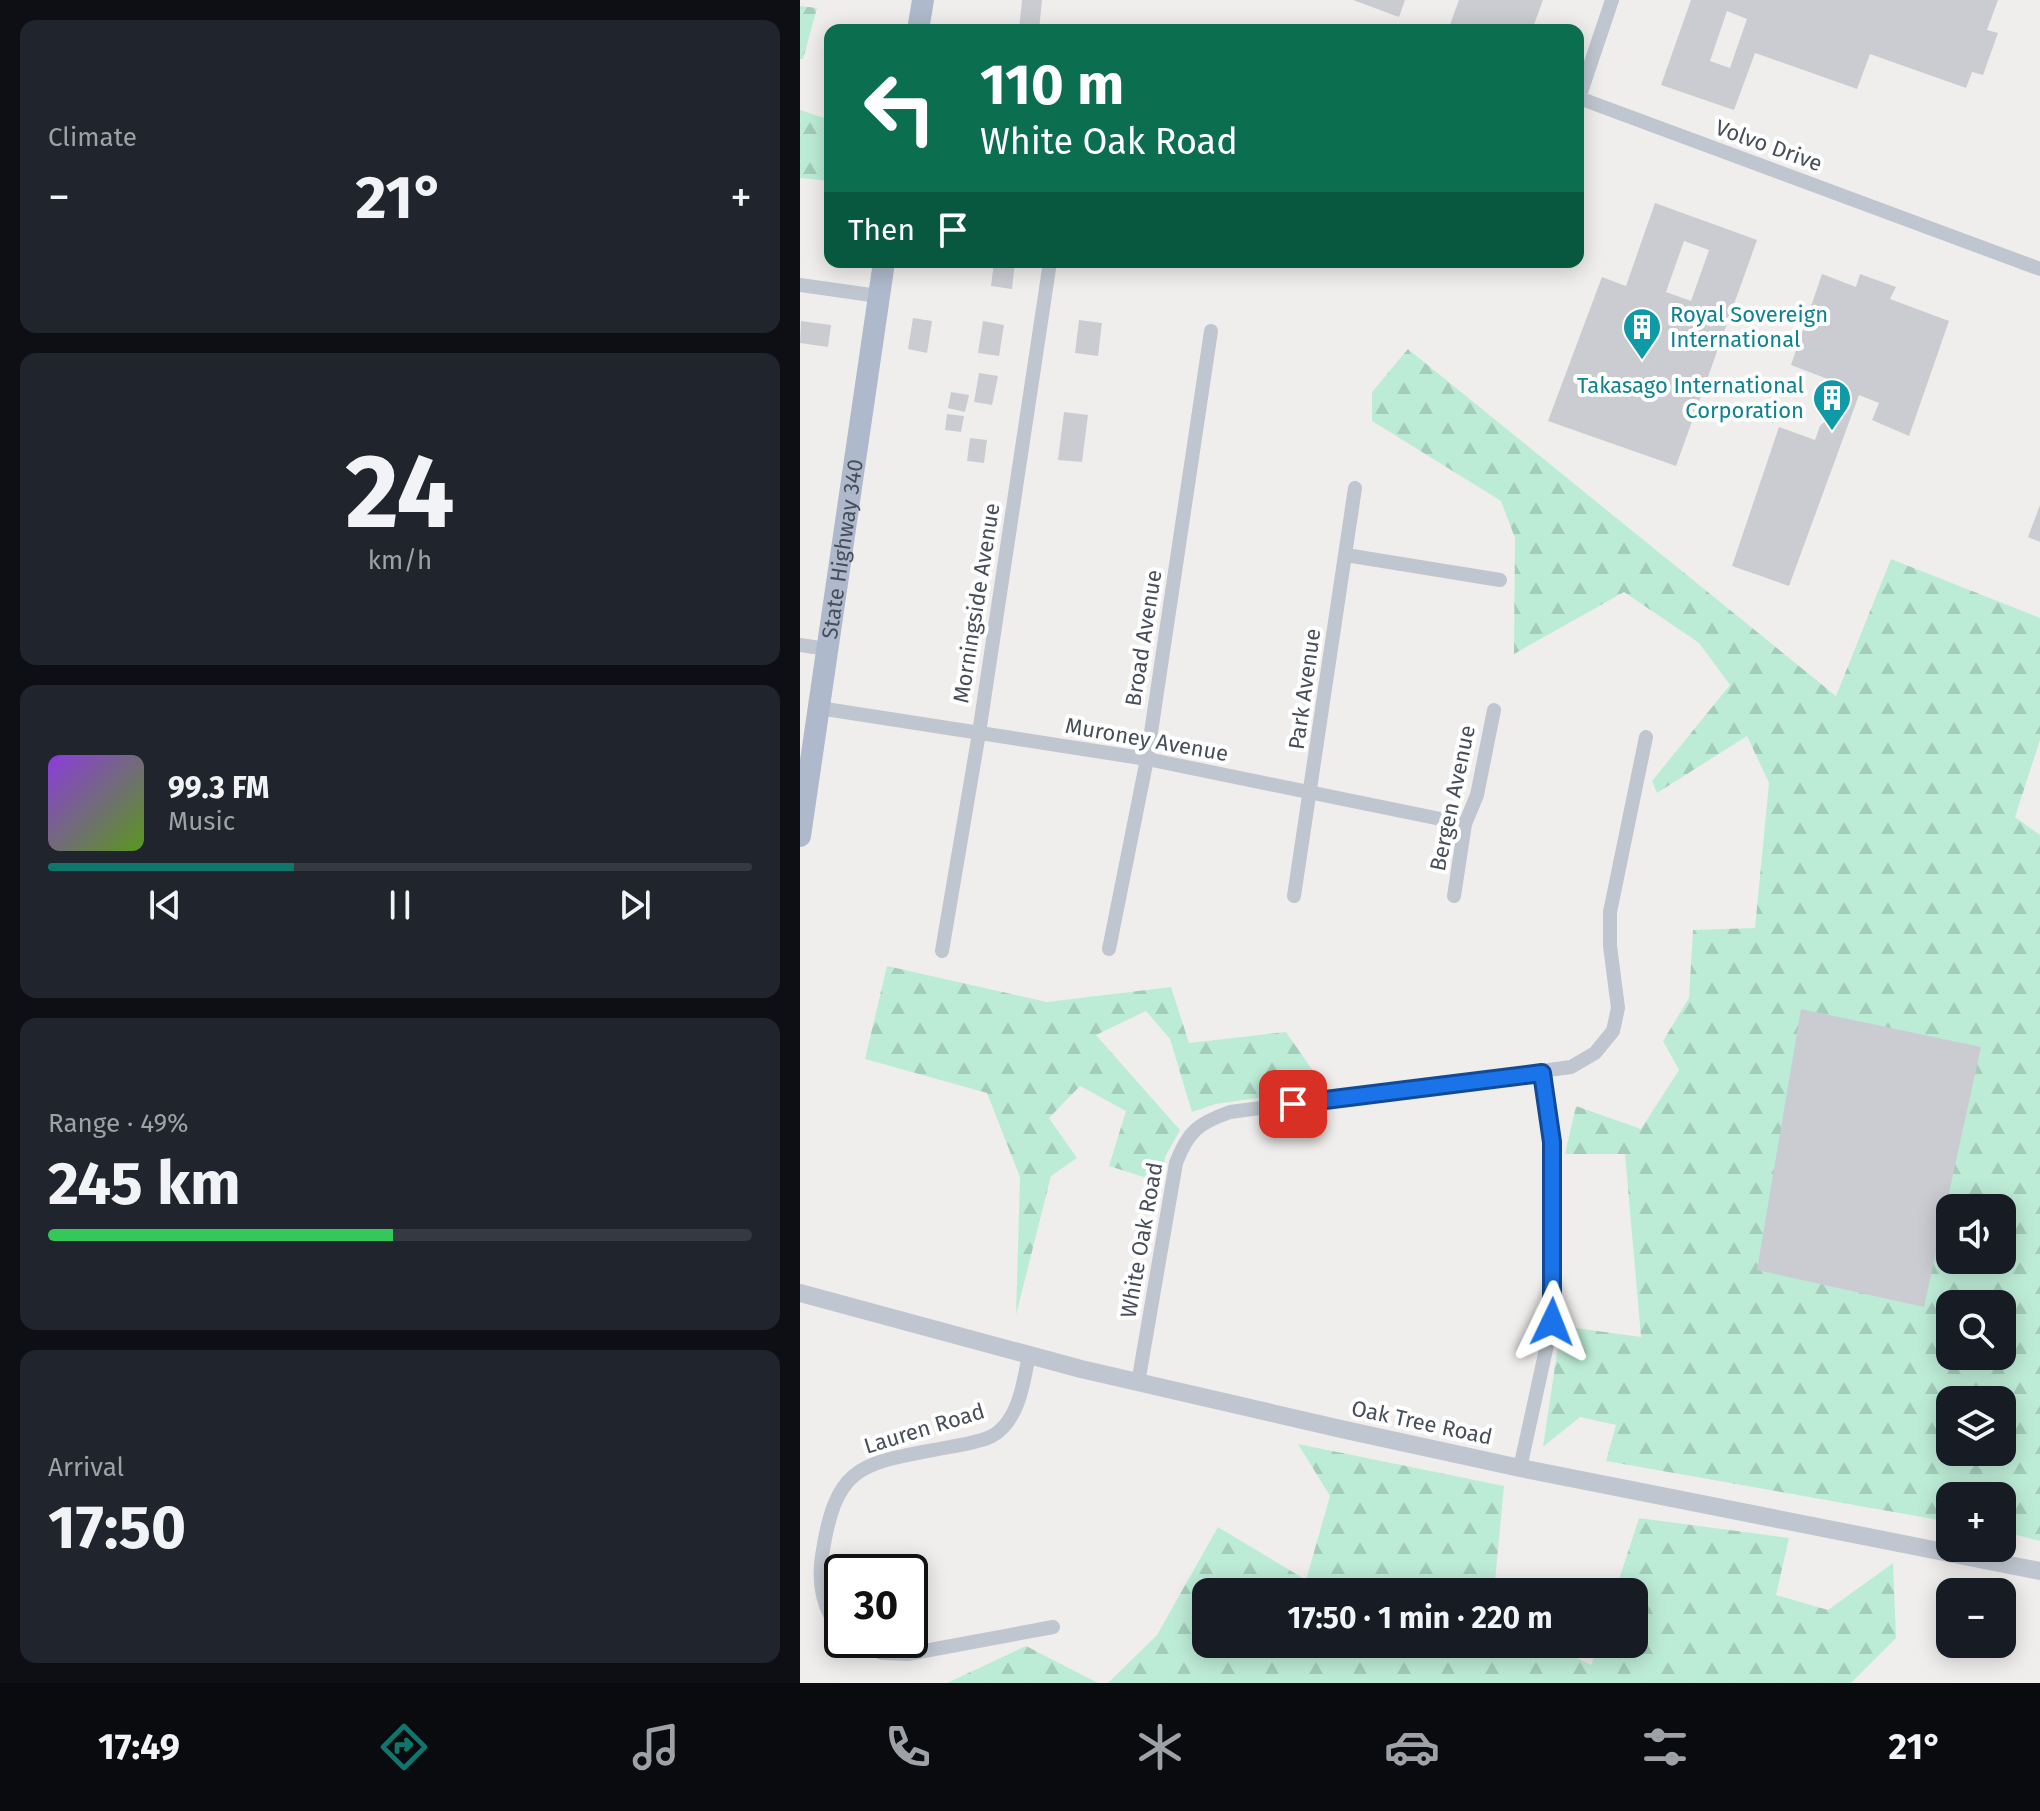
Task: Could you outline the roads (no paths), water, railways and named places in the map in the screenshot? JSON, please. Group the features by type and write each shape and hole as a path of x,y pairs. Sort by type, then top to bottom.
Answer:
{"main road":[{"path":"919,24 923,0"},
{"name":"State Highway 340","path":"800,836 883,268"}],"street":[{"name":"Volvo Drive","path":"1584,83 1612,0"},
{"name":"Volvo Drive","path":"1584,100 2040,269"},
{"name":"Morningside Avenue","path":"942,951 979,733 1049,268"},
{"path":"800,285 878,296"},
{"name":"Broad Avenue","path":"1109,949 1147,759 1211,331"},
{"name":"Park Avenue","path":"1294,896 1355,488"},
{"path":"1346,555 1500,580"},
{"path":"800,645 827,649"},
{"name":"Muroney Avenue","path":"819,708 1147,759 1465,824"},
{"name":"Bergen Avenue","path":"1454,896 1465,824 1477,795 1494,710"},
{"name":"White Oak Road","path":"1138,1383 1176,1163 1185,1140 1206,1121 1230,1112 1571,1067 1595,1053 1613,1031 1618,1008 1610,946 1610,912 1646,737"},
{"path":"1520,1468 1552,1322 1552,1142 1542,1073"},
{"name":"Oak Tree Road","path":"800,1293 1138,1383 1520,1468 2040,1571"},
{"name":"Lauren Road","path":"824,1598 819,1576 827,1523 837,1494 855,1474 875,1461 966,1444 994,1435 1013,1413 1022,1390 1029,1354"},
{"path":"928,1650 1053,1627"}],"place":[{"name":"Royal Sovereign International","path":"1642,361"},
{"name":"Takasago International Corporation","path":"1832,432"}]}
